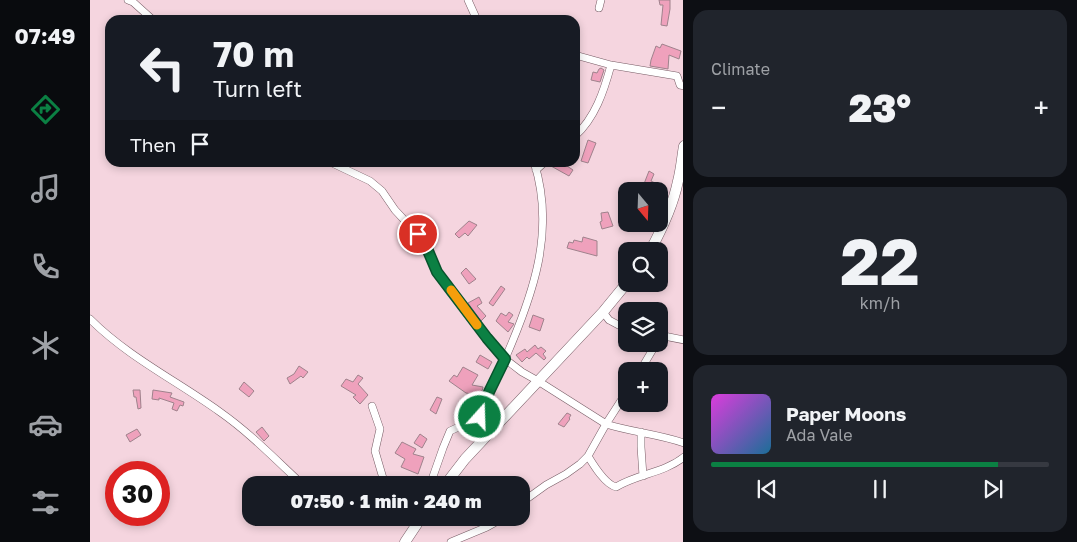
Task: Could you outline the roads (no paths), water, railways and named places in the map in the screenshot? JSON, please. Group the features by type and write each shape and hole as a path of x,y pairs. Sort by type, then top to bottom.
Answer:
{"main road":[{"path":"655,242 663,226 673,198 678,181 683,146"},
{"path":"451,476 619,292"},
{"path":"405,542 414,526"}],"street":[{"path":"128,0 133,2 147,15"},
{"path":"468,0 475,15"},
{"path":"599,8 601,0"},
{"path":"580,56 611,65 677,76 680,85 683,86"},
{"path":"580,130 597,105 611,65"},
{"path":"340,167 378,186 395,210 422,239 437,272 505,359 522,372 606,424 624,430 642,432 683,442"},
{"path":"433,476 450,431 480,417 530,296 539,263 543,231 542,204 535,167"},
{"path":"603,312 609,320 618,325"},
{"path":"90,319 121,346 221,412 293,476"},
{"path":"668,338 683,340"},
{"path":"530,497 566,474 588,456 618,405"},
{"path":"372,406 380,429 375,451 382,476"},
{"path":"642,432 643,476"},
{"path":"588,456 598,473 610,482 612,486 616,487 626,481 664,469 683,457"},
{"path":"451,542 489,526"}]}
